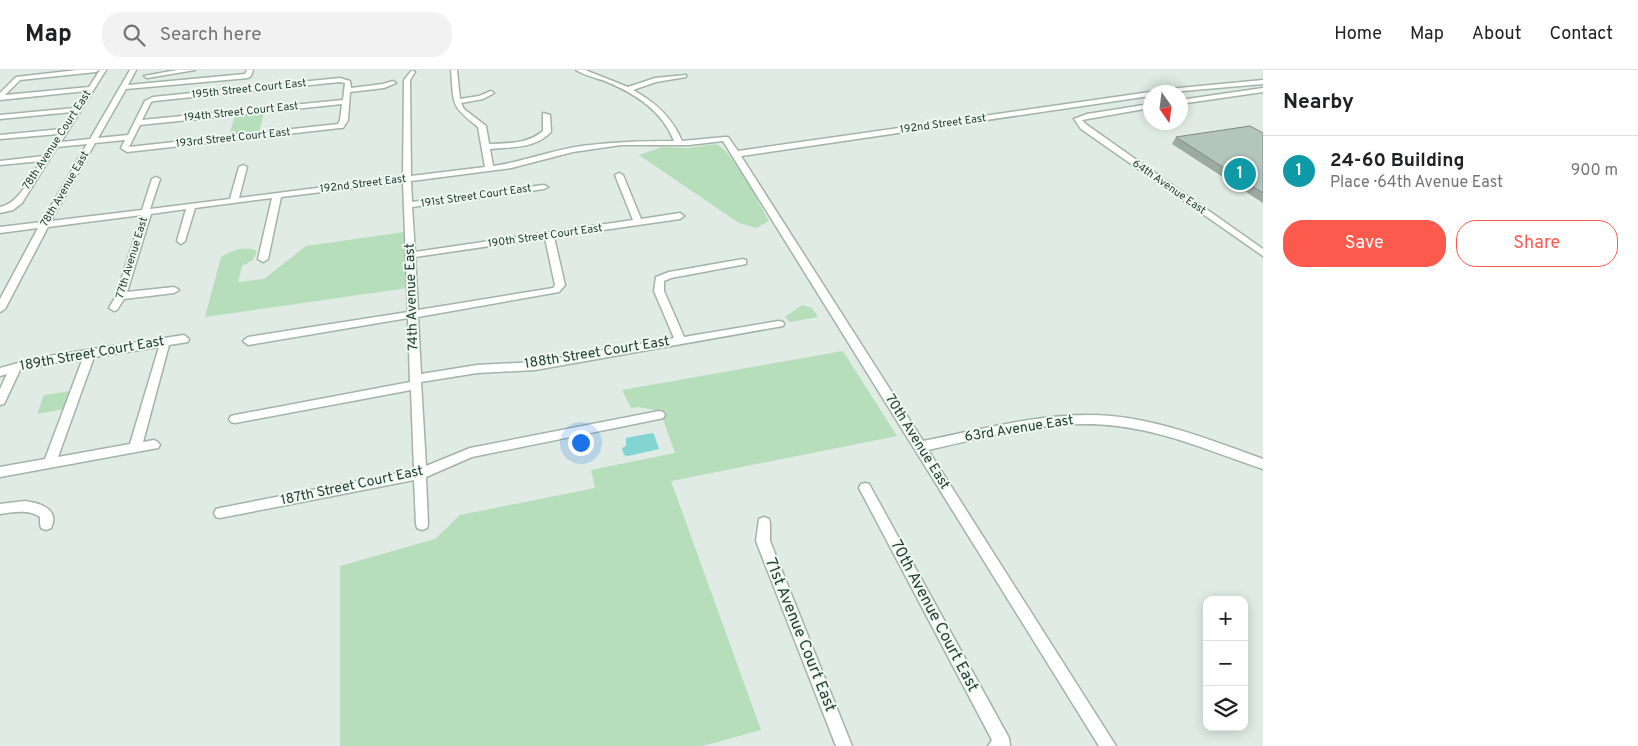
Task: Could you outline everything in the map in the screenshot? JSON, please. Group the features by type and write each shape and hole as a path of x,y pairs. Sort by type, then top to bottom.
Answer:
{"street":[{"path":"0,97 18,78 96,70"},
{"name":"78th Avenue Court East","path":"0,210 10,208 19,201 103,70"},
{"name":"78th Avenue East","path":"0,309 44,225 133,70"},
{"path":"147,76 192,70"},
{"path":"454,70 457,102 461,110 482,126 489,168"},
{"path":"579,70 629,89 659,111 671,125 679,143"},
{"name":"74th Avenue East","path":"412,72 407,80 407,179 422,524"},
{"path":"123,87 214,79 249,73"},
{"path":"629,89 655,80 684,76"},
{"path":"210,92 214,79"},
{"name":"195th Street Court East","path":"137,123 151,99 346,80 348,82 347,90"},
{"path":"1188,88 1263,82"},
{"path":"346,102 347,90 384,86 393,83"},
{"path":"0,97 90,89"},
{"path":"1188,101 1263,90"},
{"path":"457,102 481,98 491,93"},
{"name":"192nd Street East","path":"736,154 1143,95"},
{"name":"194th Street Court East","path":"137,123 346,102"},
{"name":"193rd Street Court East","path":"129,137 125,146 127,150 340,126 344,120 346,102"},
{"name":"64th Avenue East","path":"1143,107 1078,119 1084,128 1263,253"},
{"path":"0,117 76,110"},
{"path":"486,147 525,143 540,138 546,132 546,115"},
{"path":"55,145 129,137 137,123"},
{"path":"0,137 63,131"},
{"name":"192nd Street East","path":"0,230 489,168 531,162 584,148 634,142 679,143 725,139"},
{"name":"70th Avenue East","path":"725,139 1108,746"},
{"path":"0,162 46,158"},
{"path":"234,201 242,167"},
{"path":"619,175 638,222"},
{"name":"77th Avenue East","path":"114,308 121,296 147,217 146,212 156,179"},
{"name":"191st Street Court East","path":"409,205 544,187"},
{"path":"264,259 277,195"},
{"path":"181,242 191,206"},
{"name":"190th Street Court East","path":"410,255 680,216"},
{"path":"248,341 542,294 556,290 559,287 560,280 549,236"},
{"path":"680,340 659,291 658,281 668,275 744,262"},
{"path":"121,296 174,290"},
{"name":"188th Street Court East","path":"235,419 477,369 534,366 779,324"},
{"name":"189th Street Court East","path":"0,372 16,367 184,339"},
{"path":"134,448 165,342"},
{"path":"49,464 90,354"},
{"path":"0,401 16,367"},
{"name":"187th Street Court East","path":"220,513 420,474 470,453 659,415"},
{"name":"63rd Avenue East","path":"919,447 1050,421 1097,419 1146,426 1181,434 1263,464"},
{"path":"0,472 154,445"},
{"name":"70th Avenue Court East","path":"864,488 999,745"},
{"path":"0,509 26,507 41,511 47,515 46,524"},
{"name":"71st Avenue Court East","path":"764,524 763,541 844,746"}],"green space":[{"path":"264,112 259,133 229,137 235,115"},
{"path":"716,144 724,149 738,167 769,221 756,228 739,223 639,155 662,147 688,148"},
{"path":"404,232 407,288 205,317 221,257 229,253 243,249 257,251 253,260 242,266 238,282 264,279 306,246"},
{"path":"802,305 812,308 818,317 790,322 785,317"},
{"path":"843,351 897,436 671,481 761,730 702,746 340,746 340,566 435,539 460,515 595,488 591,470 675,453 660,411 639,407 631,408 622,390"},
{"path":"71,391 64,409 37,414 44,395"}],"water":[{"path":"652,433 659,449 628,456 624,455 622,448 626,446 626,438"}],"building":[{"path":"1250,126 1263,133 1263,193 1176,137"}],"place":[{"name":"24-60 Building","path":"1240,174"}]}
